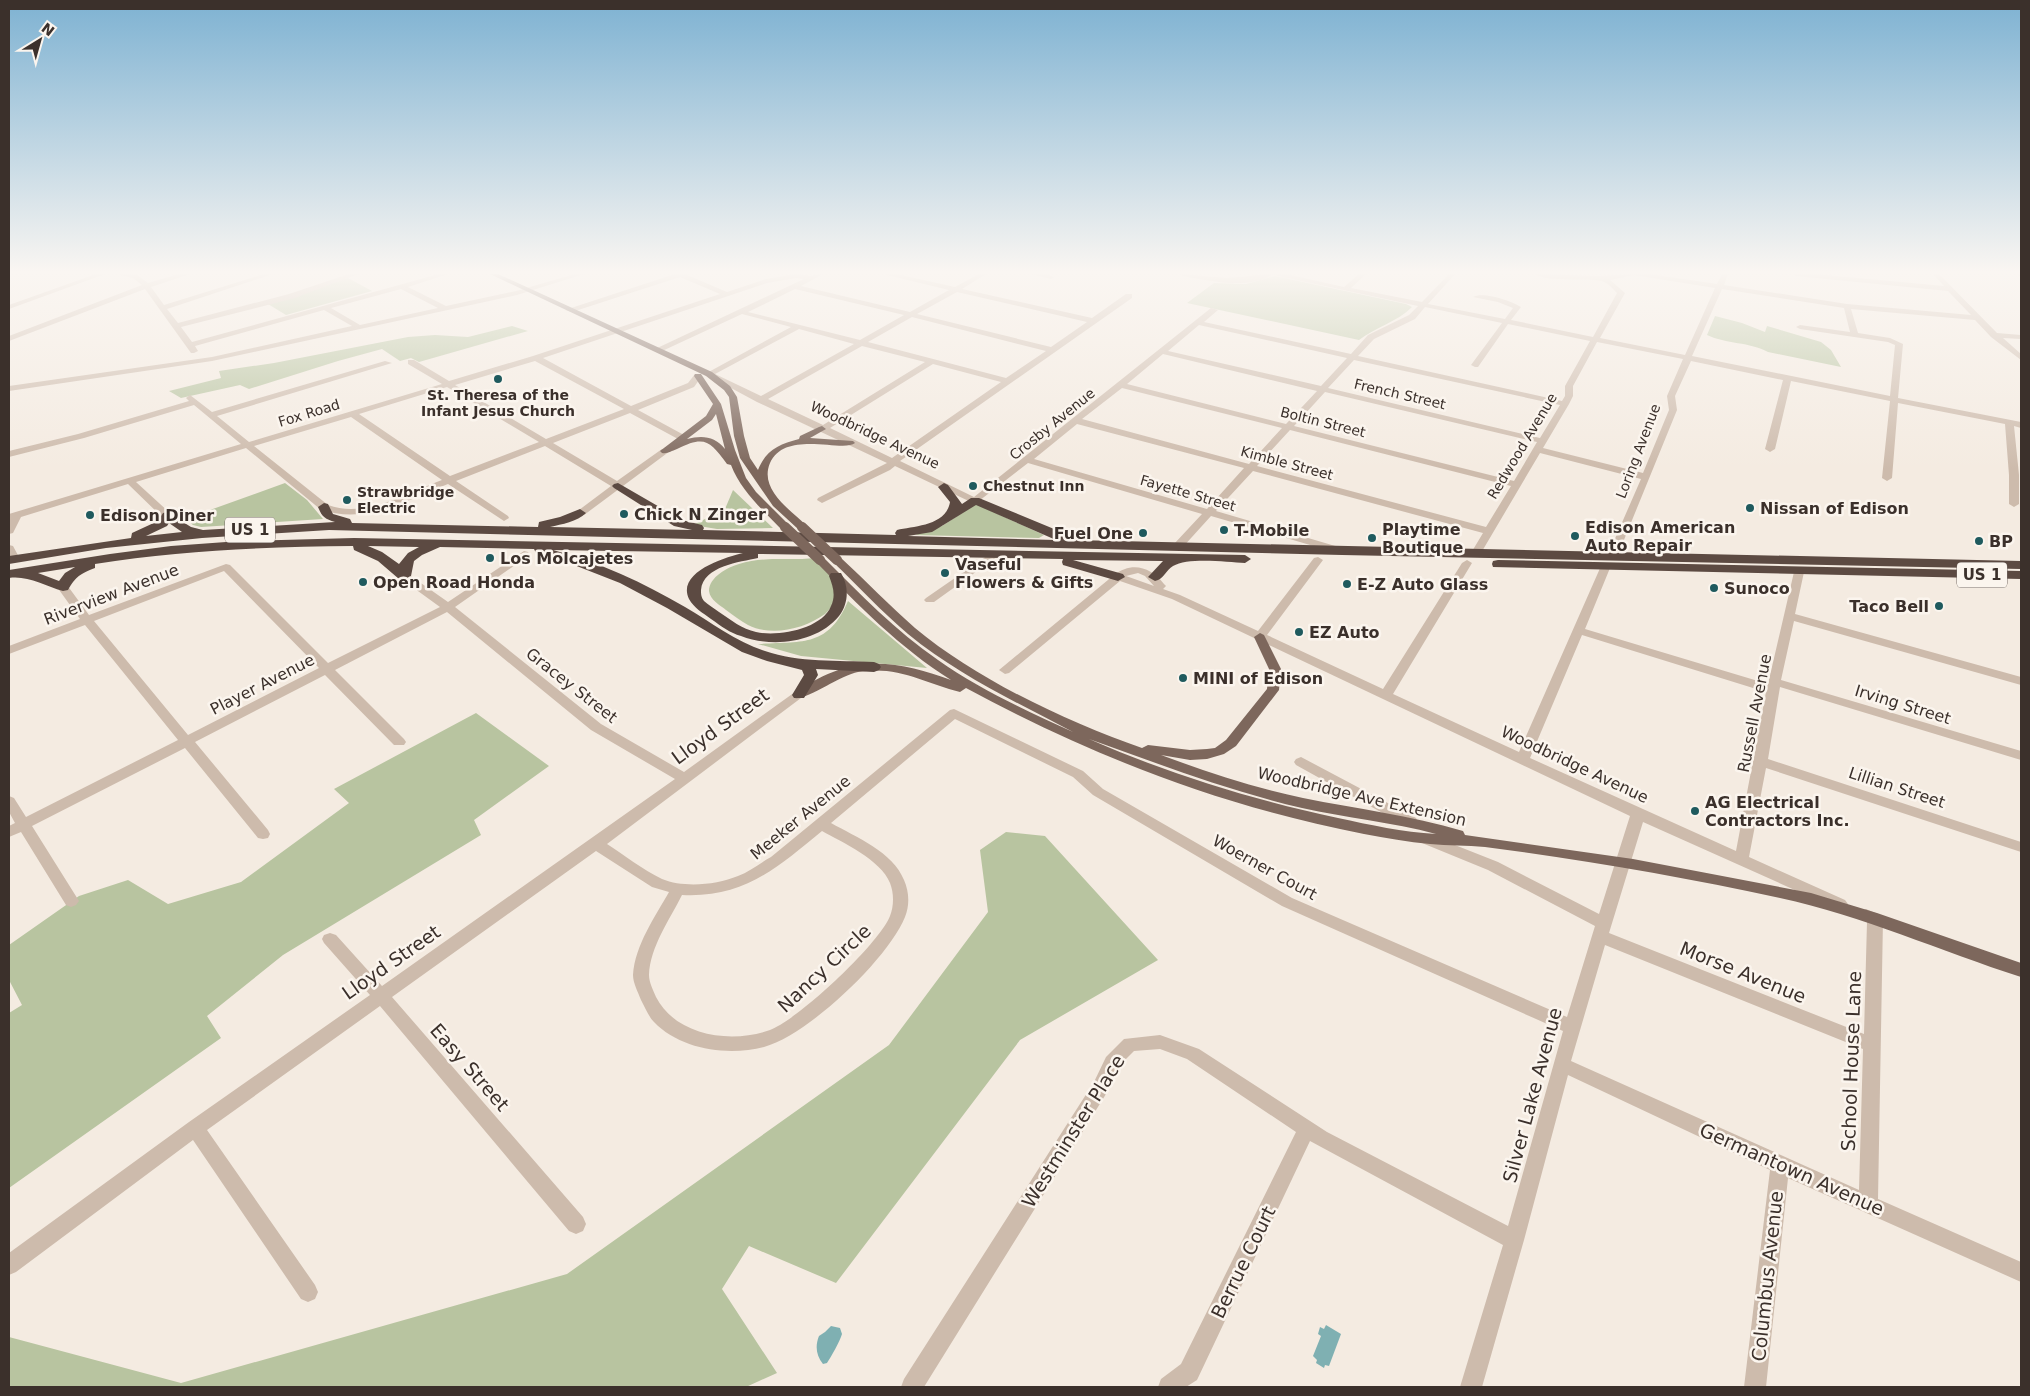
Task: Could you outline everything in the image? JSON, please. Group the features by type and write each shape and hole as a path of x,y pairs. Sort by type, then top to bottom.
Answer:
{"highway":[{"path":"618,486 678,523 744,535"},
{"path":"944,487 956,502 947,518"},
{"path":"859,539 928,529 975,501 987,504 1047,533 1093,545"},
{"path":"324,507 328,516 333,519 372,526"},
{"path":"492,529 545,525 580,514"},
{"path":"9,574 35,576 63,587 66,578 70,575 107,551 163,523 167,516 187,530 202,534"},
{"name":"US 1","path":"9,574 107,551 202,534 281,528 372,526 1476,553 1799,572 2021,575"},
{"path":"302,543 355,546 373,551 386,559 404,576"},
{"path":"404,576 403,567 411,557 426,549 450,543"},
{"path":"476,543 538,550 556,554 622,580 672,605 733,643 759,654 799,662 874,666"},
{"name":"US 1","path":"11,555 238,544 476,543 822,555 1024,554 1466,563 2021,564"},
{"path":"822,555 758,554 728,560 712,567 700,578 695,585 696,599 716,616 743,633 767,638 790,636 816,628 834,613 840,600 841,592 836,576"},
{"path":"1024,554 1073,563 1118,576"},
{"path":"1155,577 1169,563 1187,558"},
{"path":"799,662 808,667 811,675 799,695"}],"main road":[{"name":"Woodbridge Avenue","path":"632,339 709,374"},
{"name":"Woodbridge Avenue","path":"657,350 667,360 712,381 720,389 733,397"},
{"path":"709,374 726,388 733,397"},
{"path":"698,376 717,404 730,450 741,478"},
{"name":"Woodbridge Ave Extension","path":"733,397 739,436 745,458 777,504 912,632 986,682 1086,733 1235,785 1302,803 1411,822 1482,841 1782,892 1876,919"},
{"path":"665,452 709,418 717,404"},
{"path":"766,489 763,470 767,461 775,452 822,429"},
{"path":"797,442 819,440 850,443"},
{"path":"665,452 686,442 710,441 720,449 741,478"},
{"name":"Woodbridge Ave Extension","path":"741,478 753,494 785,527 822,555 836,576 908,643 950,674 1076,739 1150,769 1230,796 1330,821 1424,838 1482,841"},
{"path":"1086,733 1137,747 1166,752 1190,755 1219,751 1232,743 1273,690 1275,669 1260,637"},
{"path":"799,695 844,672 874,666 907,670 933,676 1025,714"},
{"name":"Woodbridge Avenue","path":"1876,919 2021,970"}],"street":[{"path":"186,339 201,360"},
{"path":"190,344 208,339"},
{"path":"9,389 201,360 300,339"},
{"name":"Fox Road","path":"13,516 594,339"},
{"path":"657,350 681,339"},
{"path":"709,374 775,339"},
{"path":"845,339 1007,381"},
{"path":"760,400 867,339"},
{"path":"1010,339 1053,350"},
{"path":"822,500 887,468 1068,339"},
{"name":"Crosby Avenue","path":"975,501 1179,339"},
{"path":"1272,339 1565,404"},
{"path":"1178,546 1369,339"},
{"path":"1474,365 1493,339"},
{"name":"Redwood Avenue","path":"1476,553 1565,404 1569,396 1570,386 1595,339"},
{"path":"1596,339 2021,425"},
{"name":"Loring Avenue","path":"1522,760 1577,630 1646,477 1673,410 1671,396 1696,339"},
{"path":"1885,339 1899,344 1887,478"},
{"path":"2000,339 2021,358"},
{"name":"French Street","path":"1163,352 1324,390 1540,446 1646,477"},
{"path":"536,358 682,437"},
{"path":"411,362 618,486"},
{"path":"822,429 932,362"},
{"path":"210,415 388,363"},
{"name":"Woodbridge Avenue","path":"709,374 850,443 975,501"},
{"path":"9,454 81,436 193,400 324,507 336,512 352,514 372,510 685,388 698,376"},
{"path":"1770,449 1788,378"},
{"name":"Boltin Street","path":"1122,385 1516,485"},
{"name":"Woodbridge Avenue","path":"733,397 760,400"},
{"path":"353,414 504,518"},
{"name":"Kimble Street","path":"1078,421 1489,531"},
{"path":"2009,423 2014,475 2014,504"},
{"path":"580,514 665,452"},
{"name":"Fayette Street","path":"1028,460 1342,551"},
{"path":"130,481 167,516"},
{"path":"9,531 13,516"},
{"name":"Player Avenue","path":"9,832 448,607 524,554"},
{"path":"930,600 994,554"},
{"path":"1260,637 1318,560"},
{"path":"1385,696 1466,563"},
{"name":"Riverview Avenue","path":"9,650 226,568 327,669"},
{"path":"1005,670 1127,570 1141,570 1155,577 1160,585 1176,597"},
{"name":"Russell Avenue","path":"1741,860 1774,686 1799,572"},
{"name":"Gracey Street","path":"404,576 448,607 596,726 684,778"},
{"name":"Woodbridge Avenue","path":"1118,576 1176,597 1638,814 1876,919"},
{"path":"63,587 87,620 263,834"},
{"path":"1790,616 2021,681"},
{"name":"Irving Street","path":"1577,630 2021,756"},
{"path":"327,669 400,742"},
{"name":"Lloyd Street","path":"9,1264 380,995 596,844 799,695"},
{"name":"Meeker Avenue","path":"596,844 657,883 678,889 698,890 716,888 742,881 776,861 954,713"},
{"name":"Woerner Court","path":"954,713 1078,774 1098,792 1287,902 1572,1027"},
{"name":"Lillian Street","path":"1761,761 2021,847"},
{"path":"1301,762 1411,822"},
{"path":"9,801 71,901"},
{"name":"Silver Lake Avenue","path":"1471,1387 1514,1240 1572,1027 1638,814"},
{"name":"Nancy Circle","path":"678,889 646,952 641,977 648,996 660,1018 680,1032 707,1041 734,1044 759,1042 779,1034 799,1023 816,1008 881,943 896,924 902,910 900,887 896,876 888,866 879,858 821,824"},
{"name":"Morse Avenue","path":"1424,838 1493,866 1601,930 1873,1045"},
{"name":"School House Lane","path":"1868,1203 1876,919"},
{"name":"Easy Street","path":"330,939 576,1224"},
{"name":"Westminster Place","path":"912,1387 1100,1088 1112,1062 1130,1044 1160,1042 1193,1054 1308,1129 1514,1240"},
{"name":"Germantown Avenue","path":"1563,1065 1780,1165 2021,1272"},
{"path":"195,1128 308,1292"},
{"name":"Berrue Court","path":"1169,1387 1189,1372 1308,1129"},
{"name":"Columbus Avenue","path":"1755,1387 1780,1165"}],"green space":[{"path":"397,339 499,339 419,362 411,358 400,361 382,349 249,389 240,385 181,398 169,391 221,378 219,371 274,363"},
{"path":"1719,339 1811,339 1821,342 1831,350 1841,367 1768,352 1754,346"},
{"path":"285,483 307,500 323,519 201,527 193,525 185,519"},
{"path":"733,490 773,528 717,529 693,525 725,509"},
{"path":"976,504 1044,535 1039,538 915,535 942,526"},
{"path":"815,558 833,578 838,596 825,614 807,624 788,630 757,629 726,610 711,597 709,591 712,581 725,570 735,565 767,559"},
{"path":"848,601 927,668 801,656 758,644 788,643 812,639 832,627"},
{"path":"476,713 549,766 474,820 481,835 283,955 207,1016 221,1038 9,1188 9,1013 22,1005 9,980 9,945 79,896 128,880 168,904 241,882 349,803 334,789"},
{"path":"1006,832 1045,836 1158,960 1020,1040 836,1283 749,1246 722,1289 777,1373 746,1387 9,1387 9,1337 181,1383 567,1274 889,1045 988,912 980,850"}],"water":[{"path":"1326,1325 1341,1334 1329,1366 1325,1365 1324,1368 1316,1363 1317,1360 1313,1356 1321,1336 1318,1334 1320,1327 1324,1329"},
{"path":"831,1326 840,1328 842,1334 829,1360 823,1364 818,1354 817,1343 819,1336"}],"place":[{"name":"St. Theresa of the Infant Jesus Church","path":"498,379"},
{"name":"Chestnut Inn","path":"973,486"},
{"name":"Strawbridge Electric","path":"347,500"},
{"name":"Nissan of Edison","path":"1750,508"},
{"name":"Chick N Zinger","path":"624,514"},
{"name":"Edison Diner","path":"90,515"},
{"name":"T-Mobile","path":"1224,530"},
{"name":"Fuel One","path":"1143,533"},
{"name":"Edison American Auto Repair","path":"1575,536"},
{"name":"Playtime Boutique","path":"1372,538"},
{"name":"BP","path":"1979,541"},
{"name":"Los Molcajetes","path":"490,558"},
{"name":"Vaseful Flowers & Gifts","path":"945,573"},
{"name":"Open Road Honda","path":"363,582"},
{"name":"E-Z Auto Glass","path":"1347,584"},
{"name":"Sunoco","path":"1714,588"},
{"name":"Taco Bell","path":"1939,606"},
{"name":"EZ Auto","path":"1299,632"},
{"name":"MINI of Edison","path":"1183,678"},
{"name":"AG Electrical Contractors Inc.","path":"1695,811"}]}
